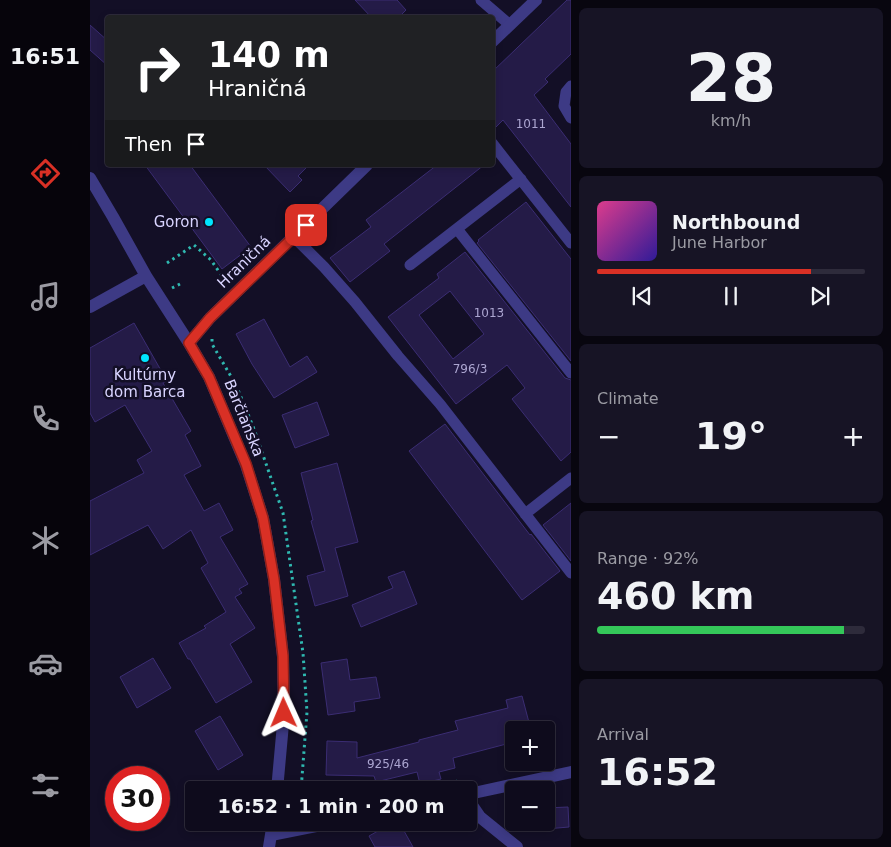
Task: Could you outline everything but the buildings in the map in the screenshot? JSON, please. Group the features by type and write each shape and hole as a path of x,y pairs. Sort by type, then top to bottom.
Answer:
{"street":[{"path":"495,39 536,0"},
{"name":"Hraničná","path":"189,343 210,318 365,167"},
{"name":"Barčianska","path":"90,178 146,276 209,377 246,464 263,518 274,579 283,656 284,713 278,781"},
{"path":"90,307 146,276"},
{"path":"477,792 571,772"},
{"path":"477,813 517,847"},
{"path":"271,835 291,831"}],"lane":[{"path":"481,0 510,25"},
{"path":"571,86 566,92 564,106 571,118"},
{"path":"495,147 571,243"},
{"path":"410,265 521,179"},
{"path":"457,229 571,373"},
{"path":"294,237 324,267 440,404 571,573"},
{"path":"525,514 571,478"}],"path":[{"path":"167,263 194,246 211,260 227,284"}],"place":[{"name":"Goron","path":"209,222"},
{"name":"Kultúrny dom Barca","path":"145,358"}],"route":[{"path":"284,713 283,656 274,579 263,518 246,464 209,377 189,343 210,318 306,225"}]}
